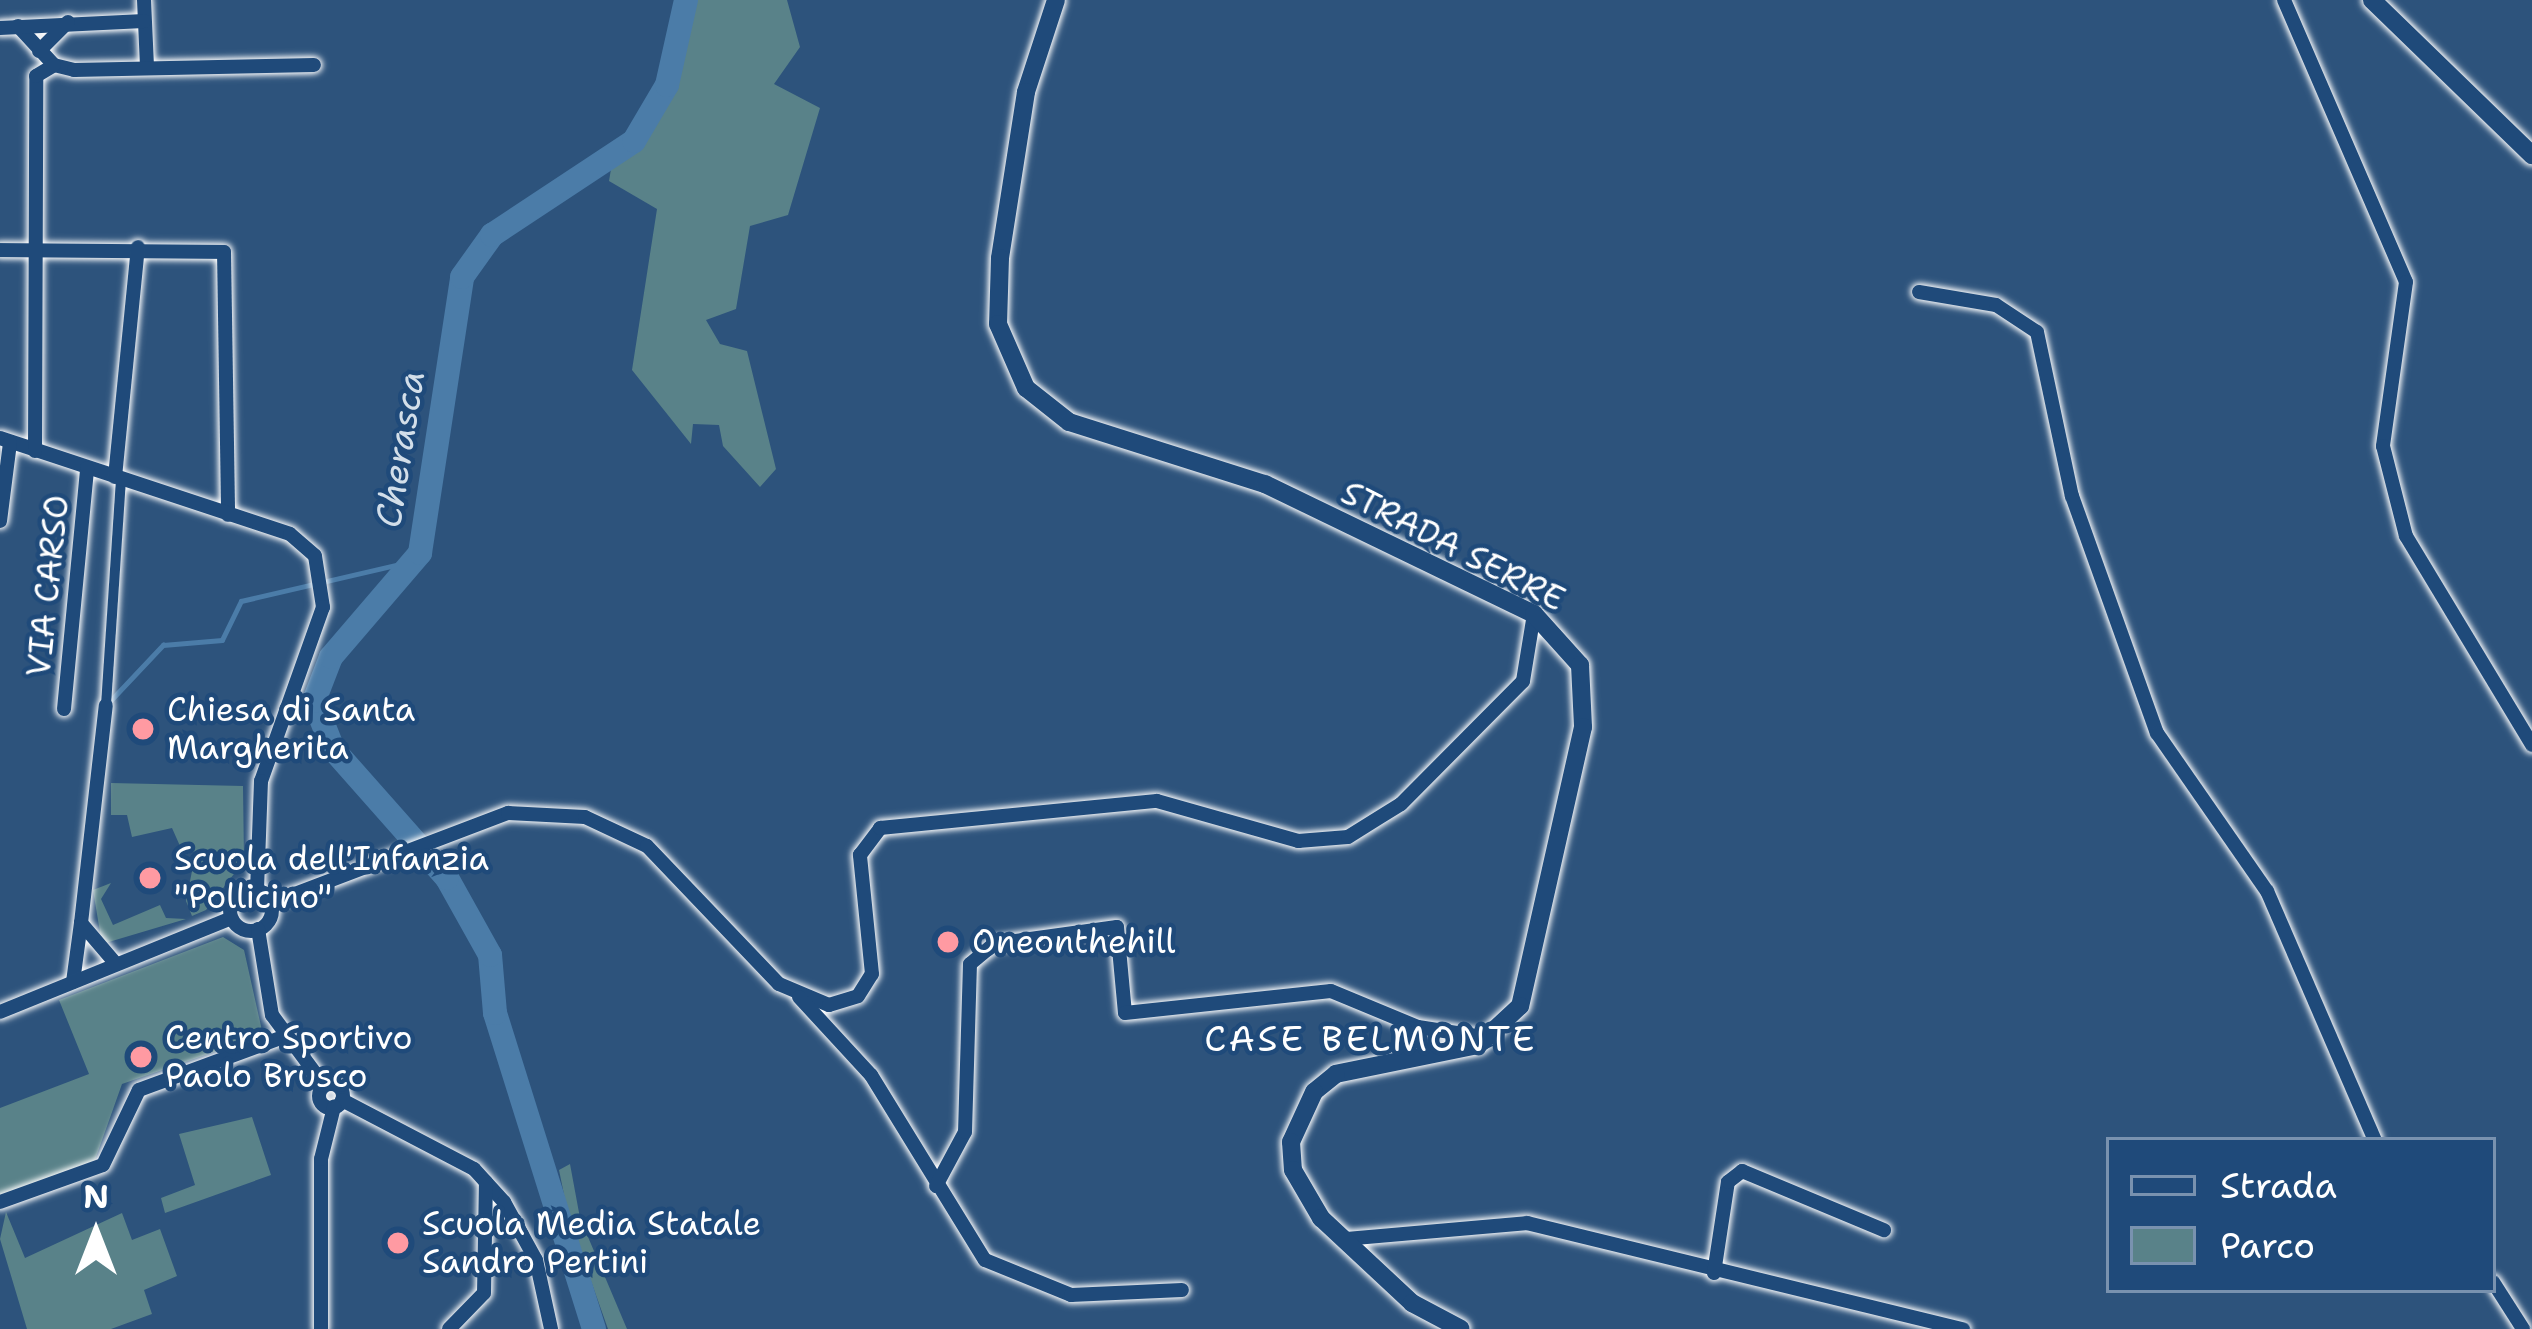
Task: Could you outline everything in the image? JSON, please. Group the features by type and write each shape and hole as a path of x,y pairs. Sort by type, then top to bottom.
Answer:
{"main road":[{"name":"STRADA SERRE","path":"1056,0 1025,92 1000,258 998,324 1026,388 1069,422 1265,484 1534,614 1574,651 1585,713 1534,974 1489,1038"},
{"path":"2372,0 2532,154"},
{"path":"1461,1329 1412,1303 1345,1239 1293,1170 1299,1115 1314,1092 1362,1065 1489,1038"}],"street":[{"path":"144,0 147,65"},
{"path":"2284,0 2406,282 2383,446 2406,536 2532,745"},
{"path":"0,28 25,20 145,21"},
{"path":"25,20 39,51 54,65"},
{"path":"39,51 68,22"},
{"path":"35,451 36,76 54,65 314,65"},
{"path":"73,982 106,705 118,478 138,247"},
{"path":"0,250 220,249 228,514"},
{"path":"1919,292 1996,305 2037,332 2077,515 2157,733 2267,891 2373,1137"},
{"path":"0,520 5,440 290,534 320,575 319,624 261,781 257,890"},
{"name":"VIA CARSO","path":"64,709 87,468"},
{"path":"799,997 829,1006 867,986 860,855 880,828 1156,801 1298,841 1367,830 1523,681 1534,614"},
{"path":"321,1329 315,1257 338,1086 324,1085 286,1036 266,995 258,929 272,903 386,857 519,812 609,825 665,861 872,1075 936,1186 986,1260 1031,1287 1141,1299 1182,1290"},
{"path":"257,890 272,903"},
{"path":"230,918 234,898 257,890"},
{"path":"0,1012 230,918 258,929"},
{"path":"81,923 116,964"},
{"path":"936,1186 960,1156 963,1002 984,947 1109,925 1122,934 1125,1013 1330,991 1418,1027 1489,1038"},
{"path":"0,1202 104,1165 139,1090 286,1036"},
{"path":"338,1104 486,1182 536,1260 550,1329"},
{"path":"1714,1273 1728,1182 1742,1171 1884,1230"},
{"path":"449,1329 484,1293 486,1182"},
{"path":"1345,1239 1526,1223 1714,1273 1963,1329"},
{"path":"2496,1287 2523,1329"}],"green space":[{"path":"692,0 787,0 800,47 774,84 820,108 788,215 750,226 736,309 706,320 720,344 747,351 776,469 760,487 723,446 719,425 693,424 691,444 632,370 657,209 609,181 612,163 666,99"},
{"path":"111,783 243,786 244,861 206,910 192,916 186,901 196,851 184,855 172,828 132,837 127,815 111,815"},
{"path":"111,883 101,899 113,925 160,905 166,918 186,919 102,944 93,890"},
{"name":"Centro Sportivo Paolo Brusco","path":"223,937 244,950 263,1035 122,1084 95,1160 0,1196 0,1108 89,1074 59,1000"},
{"path":"252,1117 271,1175 165,1213 161,1198 195,1185 179,1134"},
{"path":"570,1164 580,1218 627,1329 608,1329 569,1219 559,1170"},
{"path":"6,1212 25,1258 122,1213 132,1240 160,1229 177,1276 144,1290 152,1314 111,1329 27,1329 0,1239"}],"waterway":[{"name":"Cherasca","path":"594,1329 495,1013 490,955 447,878 333,749 314,701 331,657 420,553 462,277 492,235 634,141 667,85 686,0"},
{"path":"111,700 163,645 222,640 241,601 417,560"}],"place":[{"name":"Chiesa di Santa Margherita","path":"143,729"},
{"name":"Scuola dell'Infanzia \"Pollicino\"","path":"150,878"},
{"name":"Oneonthehill","path":"948,942"},
{"name":"Centro Sportivo Paolo Brusco","path":"141,1057"},
{"name":"Scuola Media Statale Sandro Pertini","path":"398,1243"}],"district":[{"name":"CASE BELMONTE","path":"1371,1039"}]}
